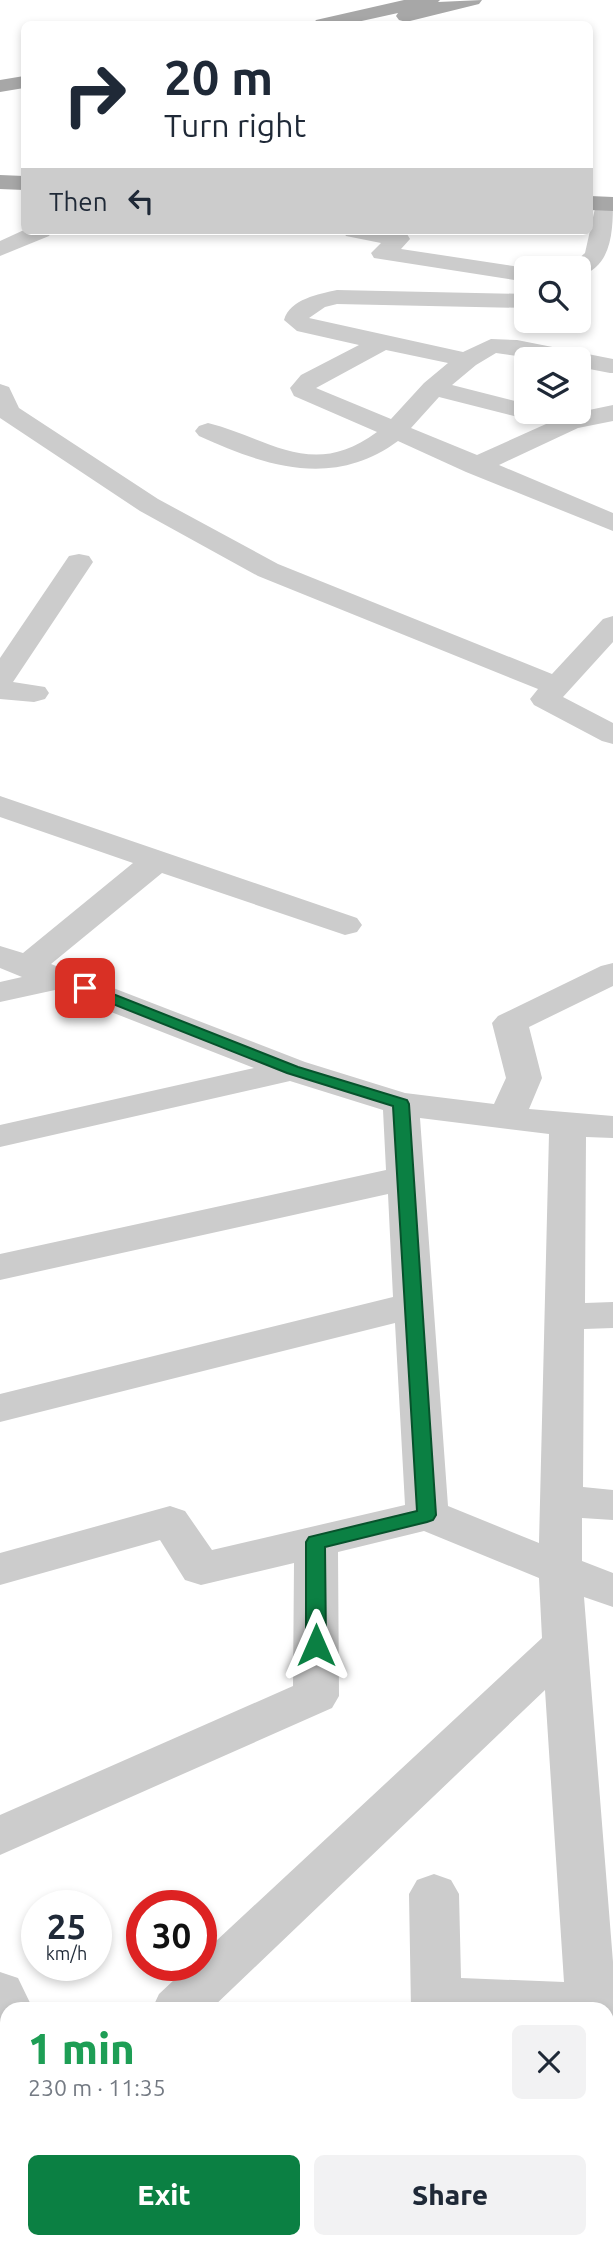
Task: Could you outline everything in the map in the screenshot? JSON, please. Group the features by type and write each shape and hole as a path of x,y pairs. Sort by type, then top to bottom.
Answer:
{"main road":[{"path":"336,21 430,0"},
{"path":"384,21 471,0"},
{"path":"0,86 21,82"},
{"path":"0,96 21,92"},
{"path":"0,182 21,183"}],"street":[{"path":"591,260 596,256 603,204"},
{"path":"0,249 32,235"},
{"path":"376,235 399,239 382,253 514,273"},
{"path":"467,360 305,326 296,320 297,315 317,302 337,297 514,301"},
{"path":"208,431 254,452 300,462 360,454 394,431 433,388 467,360 491,346 514,325"},
{"path":"383,342 310,380 302,388 303,391 613,523"},
{"path":"491,346 517,347"},
{"path":"591,362 610,366"},
{"path":"433,388 514,408"},
{"path":"0,392 8,412 149,505 268,570 557,686"},
{"path":"591,418 613,413"},
{"path":"475,466 566,424"},
{"path":"584,511 613,496"},
{"path":"0,680 79,562"},
{"path":"613,625 545,699 613,735"},
{"path":"0,690 34,693"},
{"path":"0,806 345,925"},
{"path":"0,992 158,860"},
{"path":"29,966 292,1070 401,1104 613,1127"},
{"path":"507,1117 524,1078 510,1023 613,973"},
{"path":"0,1136 292,1070"},
{"path":"401,1104 427,1515"},
{"path":"568,1124 561,1569 565,1644 602,2002"},
{"path":"0,1268 406,1178"},
{"path":"0,1408 414,1305"},
{"path":"565,1317 613,1315"},
{"path":"561,1501 613,1505"},
{"path":"0,1569 170,1522 201,1569 427,1515 613,1591"},
{"path":"0,1836 316,1696 316,1542"},
{"path":"184,2002 565,1644"},
{"path":"434,1894 436,2002"}],"route":[{"path":"85,988 292,1070 401,1104 427,1515 316,1542 316,1645"}]}
